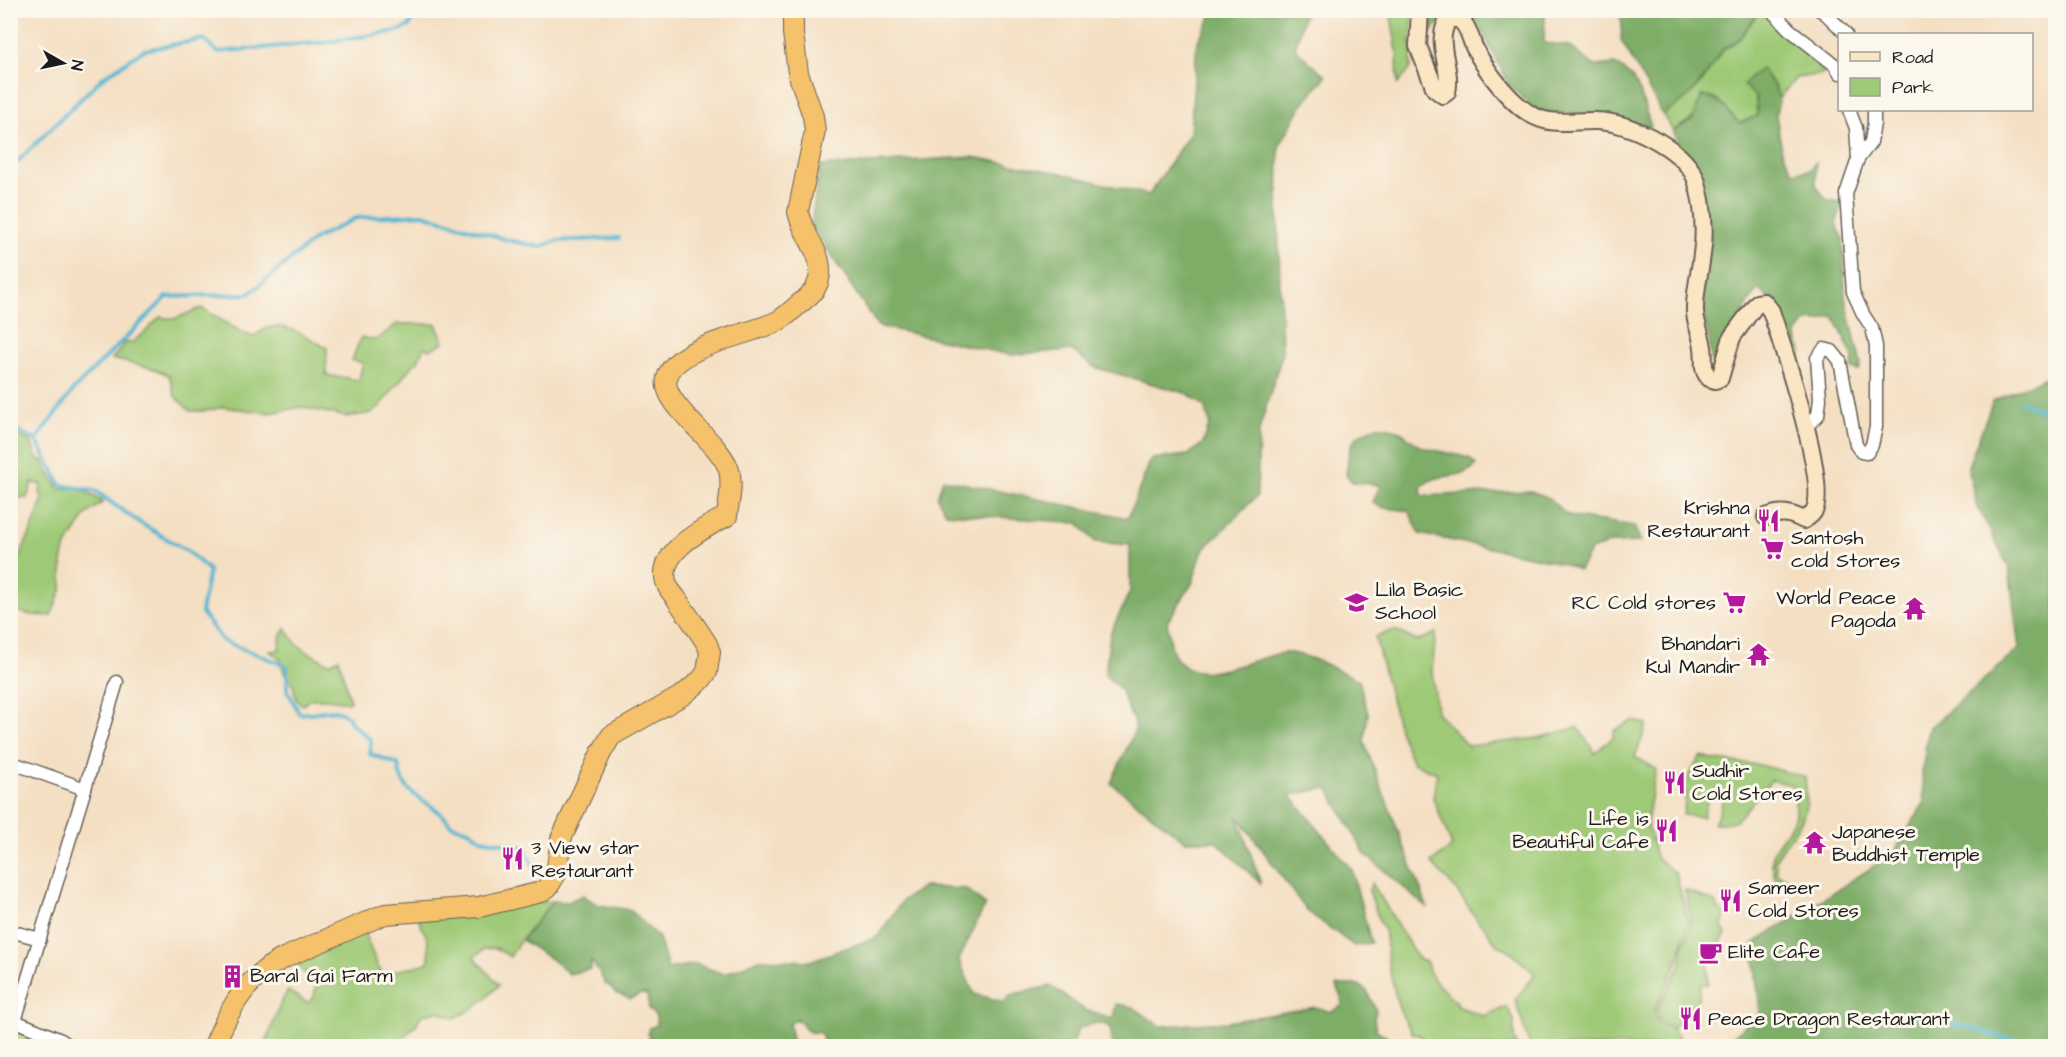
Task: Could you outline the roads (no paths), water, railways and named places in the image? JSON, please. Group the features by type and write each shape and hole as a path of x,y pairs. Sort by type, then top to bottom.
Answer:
{"highway":[{"path":"214,1047 239,996 249,983 272,964 286,957 385,914 479,906 541,892 548,887 556,874 561,839 611,736 683,695 701,681 707,672 710,652 707,644 668,587 664,575 667,561 675,552 702,530 727,516 730,498 729,470 715,447 667,393 666,381 669,370 697,350 778,321 809,296 819,280 820,263 800,224 798,212 815,131 813,116 798,73 793,33 793,10"}],"main road":[{"path":"1420,10 1418,46 1439,94 1443,95 1447,92 1448,87 1443,28 1449,19 1459,19 1486,67 1503,90 1532,115 1552,121 1598,121 1632,129 1659,142 1685,162 1698,185 1704,217 1704,238 1696,289 1695,315 1704,349 1704,371 1709,378 1715,380 1720,378 1732,337 1756,303 1764,302 1771,311 1806,427 1815,472 1817,496 1815,511 1804,520 1790,513 1777,512 1766,517"}],"street":[{"path":"1771,10 1789,28 1835,65 1838,71"},
{"path":"1820,10 1845,33"},
{"path":"1849,111 1856,128 1858,159"},
{"path":"1806,427 1818,415 1820,399 1817,358 1824,349 1832,351 1840,361 1856,445 1861,452 1867,453 1872,445 1876,427 1876,346 1872,328 1852,292 1846,194 1858,159 1871,142 1874,111"},
{"path":"70,1047 61,1040 15,1021 117,682"},
{"path":"10,762 85,789"},
{"path":"10,931 40,939"}],"waterway":[{"path":"10,169 102,78 144,50 204,39 217,52 327,42 398,31 408,27 420,10"},
{"path":"36,440 75,388 167,297 249,294 315,239 356,218 423,214 504,239 540,247 556,241 619,238"},
{"path":"2021,402 2056,417"},
{"path":"10,427 36,440 61,485 95,491 142,524 187,551 209,570 201,612 223,641 287,666 287,690 300,714 335,710 349,717 350,722 371,740 370,754 398,764 402,779 409,789 446,818 451,825 469,830 481,839 524,847 534,867"},
{"path":"1904,1014 1971,1028 2034,1046"}],"place":[{"name":"Krishna Restaurant","path":"1768,520"},
{"name":"Santosh cold Stores","path":"1773,549"},
{"name":"Lila Basic School","path":"1357,602"},
{"name":"RC Cold stores","path":"1734,603"},
{"name":"World Peace Pagoda","path":"1914,609"},
{"name":"Bhandari Kul Mandir","path":"1758,655"},
{"name":"Sudhir Cold Stores","path":"1674,782"},
{"name":"Life is Beautiful Cafe","path":"1667,830"},
{"name":"Japanese Buddhist Temple","path":"1814,843"},
{"name":"3 View star Restaurant","path":"513,859"},
{"name":"Sameer Cold Stores","path":"1730,900"},
{"name":"Elite Cafe","path":"1710,952"},
{"name":"Baral Gai Farm","path":"232,976"},
{"name":"Peace Dragon Restaurant","path":"1690,1019"}]}
